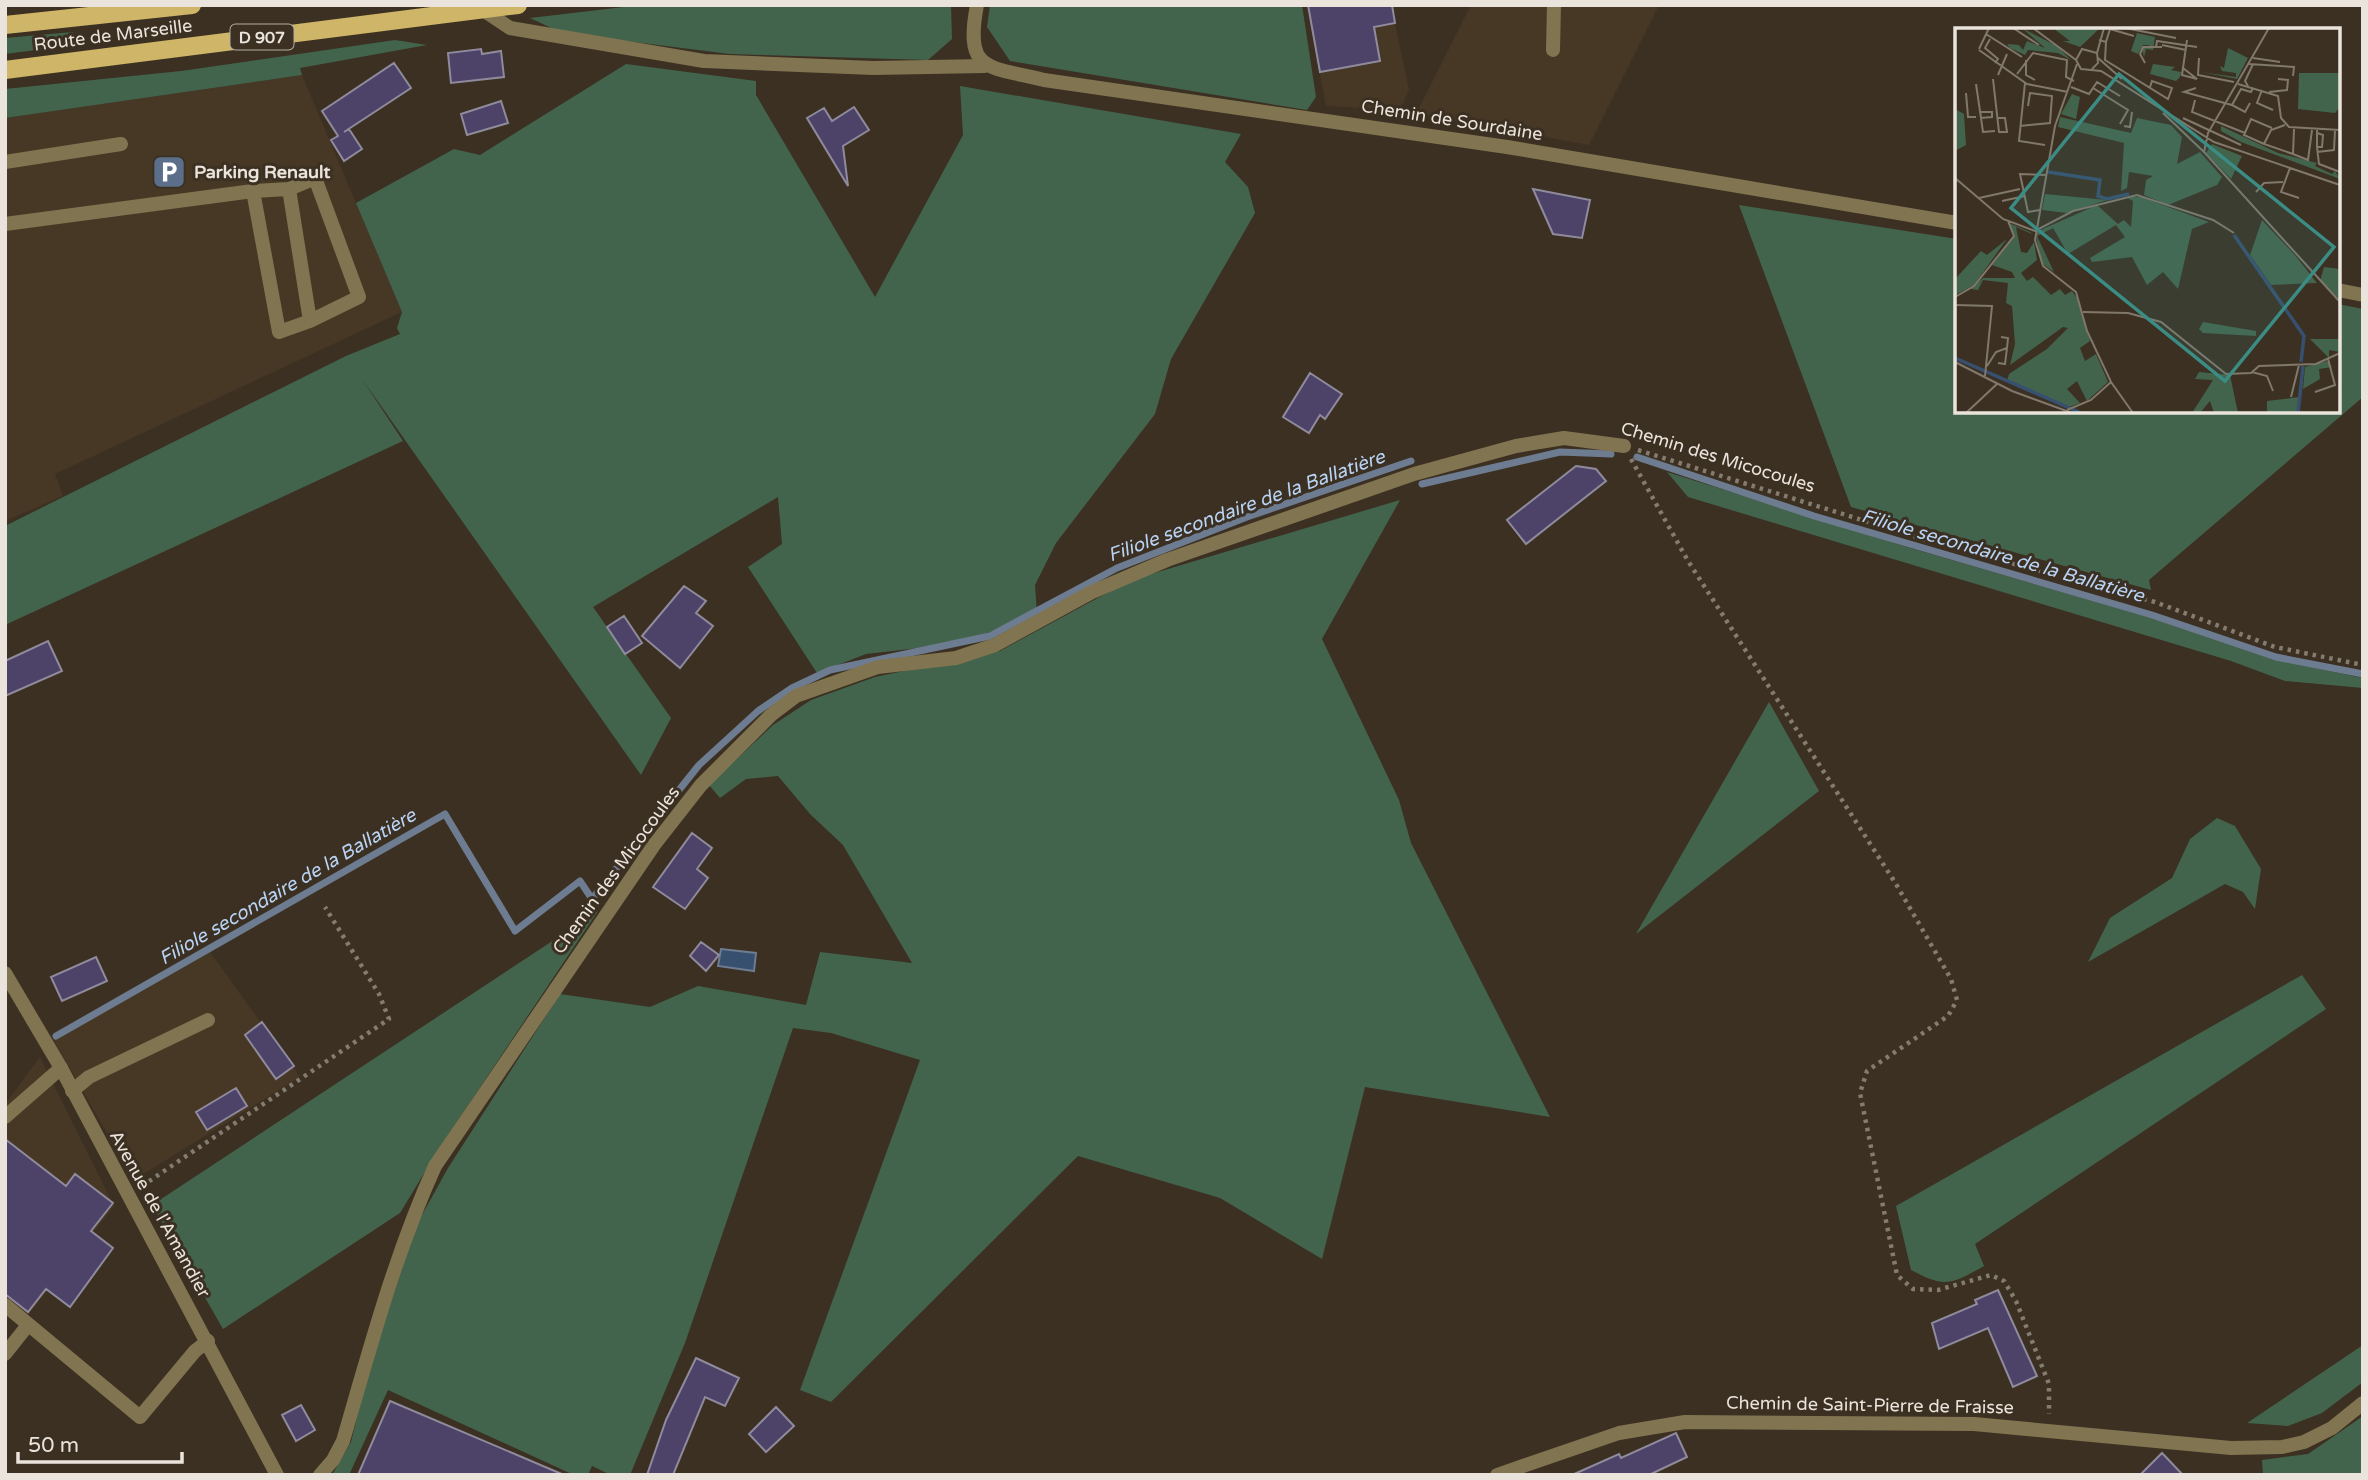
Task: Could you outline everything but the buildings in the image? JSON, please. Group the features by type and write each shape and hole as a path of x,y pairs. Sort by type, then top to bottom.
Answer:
{"main road":[{"name":"Route de Marseille","path":"5,25 192,5"},
{"name":"Route de Marseille","path":"5,70 518,5"}],"street":[{"path":"967,5 973,26 976,55 985,66"},
{"path":"973,26 976,5"},
{"path":"1553,50 1554,5"},
{"name":"Chemin de Sourdaine","path":"483,10 510,27 704,61 873,68 985,66 1044,80 1507,147 1955,223"},
{"path":"5,162 121,144"},
{"path":"5,224 253,191 289,189 314,178 359,297 310,321 279,332 253,191"},
{"path":"289,189 310,321"},
{"path":"2340,290 2363,295"},
{"name":"Chemin des Micocoules","path":"320,1475 343,1441 398,1257 435,1166 654,845 701,785 771,715 796,696 841,678 878,667 956,658 995,645 1092,592 1167,560 1414,474 1516,446 1564,438 1624,446"},
{"name":"Avenue de l'Amandier","path":"5,973 61,1068 126,1195 208,1341 277,1475"},
{"path":"72,1091 89,1077 208,1020"},
{"path":"5,1117 61,1068"},
{"path":"5,1305 140,1417 195,1351 208,1341"},
{"path":"5,1354 28,1325"},
{"name":"Chemin de Saint-Pierre de Fraisse","path":"1497,1475 1619,1433 1685,1422 1974,1424 2231,1448 2282,1447 2304,1442 2332,1428 2363,1403"}],"path":[{"name":"Chemin des Micocoules","path":"1624,446 1929,541 2155,602 2275,647 2363,665"},
{"path":"1624,446 1688,561 1896,884 1951,979 1957,1000 1948,1016 1867,1071 1860,1093 1897,1275 1913,1289 1938,1290 1991,1275 2004,1281 2016,1301 2049,1384 2049,1431"},
{"path":"126,1195 389,1019 379,995 326,907"}],"shaded area":[{"path":"1307,5 1391,5 1409,90 1400,110 1326,106"},
{"path":"1471,5 1659,5 1589,145 1416,114"},
{"path":"302,75 402,312 55,474 63,496 5,521 5,118"},
{"path":"210,952 300,1077 134,1180 53,1039"},
{"path":"40,1057 114,1206 21,1324 5,1312 5,1104"}],"green space":[{"path":"641,5 951,5 952,39 928,60 730,54 562,33 530,18"},
{"path":"990,5 1302,5 1316,97 1307,110 1010,61 987,27"},
{"path":"73,32 75,45 5,54 5,38"},
{"path":"395,40 427,45 300,68 302,75 5,118 5,89 181,71"},
{"path":"626,64 756,81 756,95 875,297 963,135 960,86 1241,134 1225,162 1248,187 1255,213 1171,359 1155,414 1056,543 1035,585 1037,614 962,643 866,654 817,673 748,567 782,544 778,497 593,607 671,718 641,775 362,379 403,441 5,625 5,526 346,356 400,334 397,328 402,312 356,203 454,149 480,155"},
{"path":"1739,205 1955,239 1955,413 2340,413 2340,304 2363,309 2363,397 2149,580 2151,590 1851,507"},
{"path":"1667,472 1907,547 2151,618 2273,659 2363,678 2363,688 2285,681 2231,661 1688,497"},
{"path":"1400,500 1322,639 1399,800 1411,843 1550,1117 1365,1087 1322,1259 1220,1198 1078,1156 831,1402 800,1390 920,1060 831,1033 793,1028 685,1343 630,1475 611,1475 592,1466 588,1475 574,1475 388,1390 349,1475 332,1475 351,1442 370,1365 417,1224 448,1168 560,994 650,1007 698,986 806,1005 820,952 912,963 843,845 810,814 778,776 746,779 720,798 709,785 773,725 811,700 875,677 1000,651 1131,580"},
{"path":"1769,702 1819,791 1636,934"},
{"path":"2217,818 2235,826 2261,869 2255,909 2243,892 2225,884 2088,962 2110,918 2172,878 2190,839"},
{"path":"598,911 442,1144 400,1213 223,1329 152,1205"},
{"path":"2302,975 2326,1009 1975,1244 1984,1266 1947,1282 1932,1280 1911,1270 1896,1206"},
{"path":"2363,1345 2363,1382 2322,1413 2288,1426 2247,1423"},
{"path":"2363,1416 2363,1475 2263,1475 2262,1460 2308,1454"}],"water":[{"path":"721,949 756,953 754,971 718,966"}],"waterway":[{"name":"Filiole secondaire de la Ballatière","path":"1422,484 1560,452 1611,454"},
{"name":"Filiole secondaire de la Ballatière","path":"1637,457 1814,516 2152,615 2276,657 2363,674"},
{"name":"Filiole secondaire de la Ballatière","path":"56,1036 445,814 515,931 580,881 592,899 699,765 758,711 792,688 830,670 990,636 1117,568 1247,517 1411,461"}],"place":[{"name":"Parking Renault","path":"169,172"}]}
